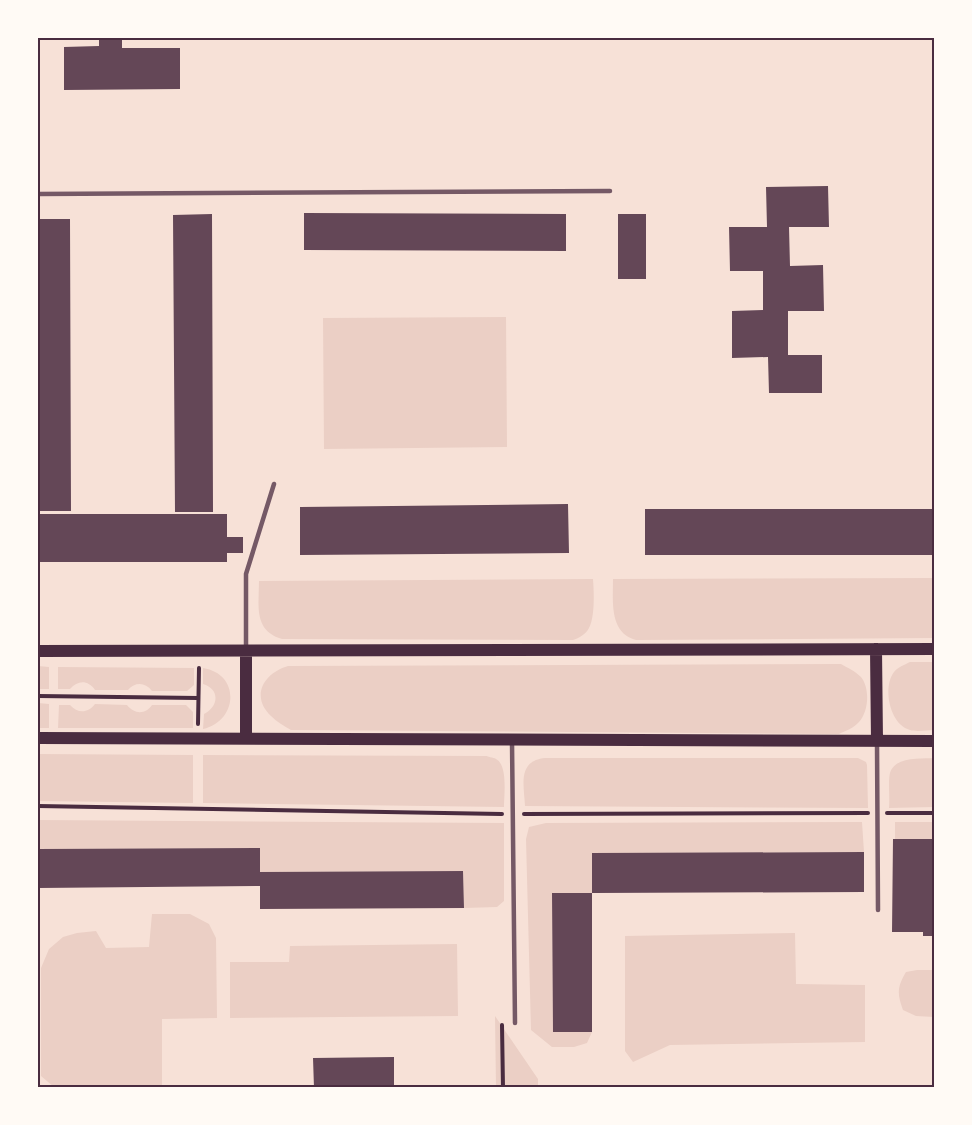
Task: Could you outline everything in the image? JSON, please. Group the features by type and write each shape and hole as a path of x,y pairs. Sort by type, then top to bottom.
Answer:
{"main road":[{"path":"876,649 877,741"},
{"path":"38,651 934,649"},
{"path":"246,651 246,738"},
{"path":"38,738 934,741"}],"lane":[{"path":"38,194 610,191"},
{"path":"246,651 246,574 274,484"},
{"path":"512,739 515,1023"},
{"path":"877,741 878,910"}],"path":[{"path":"198,729 199,668"},
{"path":"38,696 198,698"},
{"path":"38,806 513,814 934,813"}],"shaded area":[{"path":"506,317 507,447 324,449 323,318"},
{"path":"934,578 934,638 636,640 621,631 613,606 613,579"},
{"path":"593,579 594,604 591,623 584,634 573,640 282,639 266,630 259,608 259,581"},
{"path":"910,662 934,662 934,730 910,730 903,727 893,714 889,696 890,679 896,670"},
{"path":"841,664 861,677 866,687 867,700 865,712 859,722 839,734 291,730 271,716 261,701 263,686 267,680 272,674 288,666"},
{"path":"38,666 49,667 49,689 38,689"},
{"path":"58,667 194,668 194,685 187,691 152,691 140,684 128,690 95,690 83,682 70,689 58,689"},
{"path":"203,668 215,672 224,679 229,688 230,698 223,717 215,724 203,729 204,714 213,707 216,698 209,686 203,684"},
{"path":"38,703 49,704 49,728 38,728"},
{"path":"95,704 127,705 140,712 152,705 186,705 193,712 193,728 58,728 59,705 70,705 76,710 83,711"},
{"path":"38,754 193,755 193,803 38,801"},
{"path":"203,755 487,756 496,759 502,767 505,781 504,807 203,803"},
{"path":"545,758 858,758 867,765 868,808 525,806 524,775 526,769 536,760"},
{"path":"934,758 934,807 889,808 889,776 893,768 903,761"},
{"path":"38,820 504,823 504,901 497,907 464,908 463,871 260,872 260,848 38,849"},
{"path":"862,822 864,852 592,853 592,893 552,893 553,1031 592,1032 587,1043 574,1047 552,1047 531,1030 526,839 529,827 546,823"},
{"path":"895,822 934,822 934,839 895,839"},
{"path":"152,914 190,914 209,924 216,938 217,1018 162,1019 162,1087 54,1087 41,1076 41,968 49,949 63,937 96,931 106,948 149,947"},
{"path":"795,933 796,984 865,985 865,1042 670,1045 633,1062 625,1051 625,936"},
{"path":"457,944 458,1016 230,1018 230,962 289,962 290,946"},
{"path":"934,970 934,1017 916,1016 903,1010 899,995 901,982 906,972"},
{"path":"495,1016 538,1079 538,1087 496,1087"}],"building":[{"path":"99,38 122,38 122,48 180,48 180,89 64,90 64,47 99,46"},
{"path":"828,186 829,227 789,227 790,266 823,265 824,311 788,311 788,355 822,355 822,393 769,393 768,357 732,358 732,311 763,310 763,271 730,271 729,227 767,227 766,187"},
{"path":"304,213 566,214 566,251 304,250"},
{"path":"212,214 213,512 175,512 173,215"},
{"path":"618,214 646,214 646,279 618,279"},
{"path":"38,219 70,219 71,511 38,511"},
{"path":"568,504 569,553 300,555 300,507"},
{"path":"645,509 934,509 934,555 645,555"},
{"path":"38,514 227,514 227,537 243,537 243,553 227,553 227,562 38,562"},
{"path":"893,839 934,839 934,936 923,936 923,932 892,932"},
{"path":"260,848 260,872 463,871 464,908 260,909 260,886 38,888 38,849"},
{"path":"864,852 864,892 592,893 592,853"},
{"path":"552,893 592,893 592,1032 553,1032"},
{"path":"394,1057 394,1088 314,1088 313,1058"}]}
